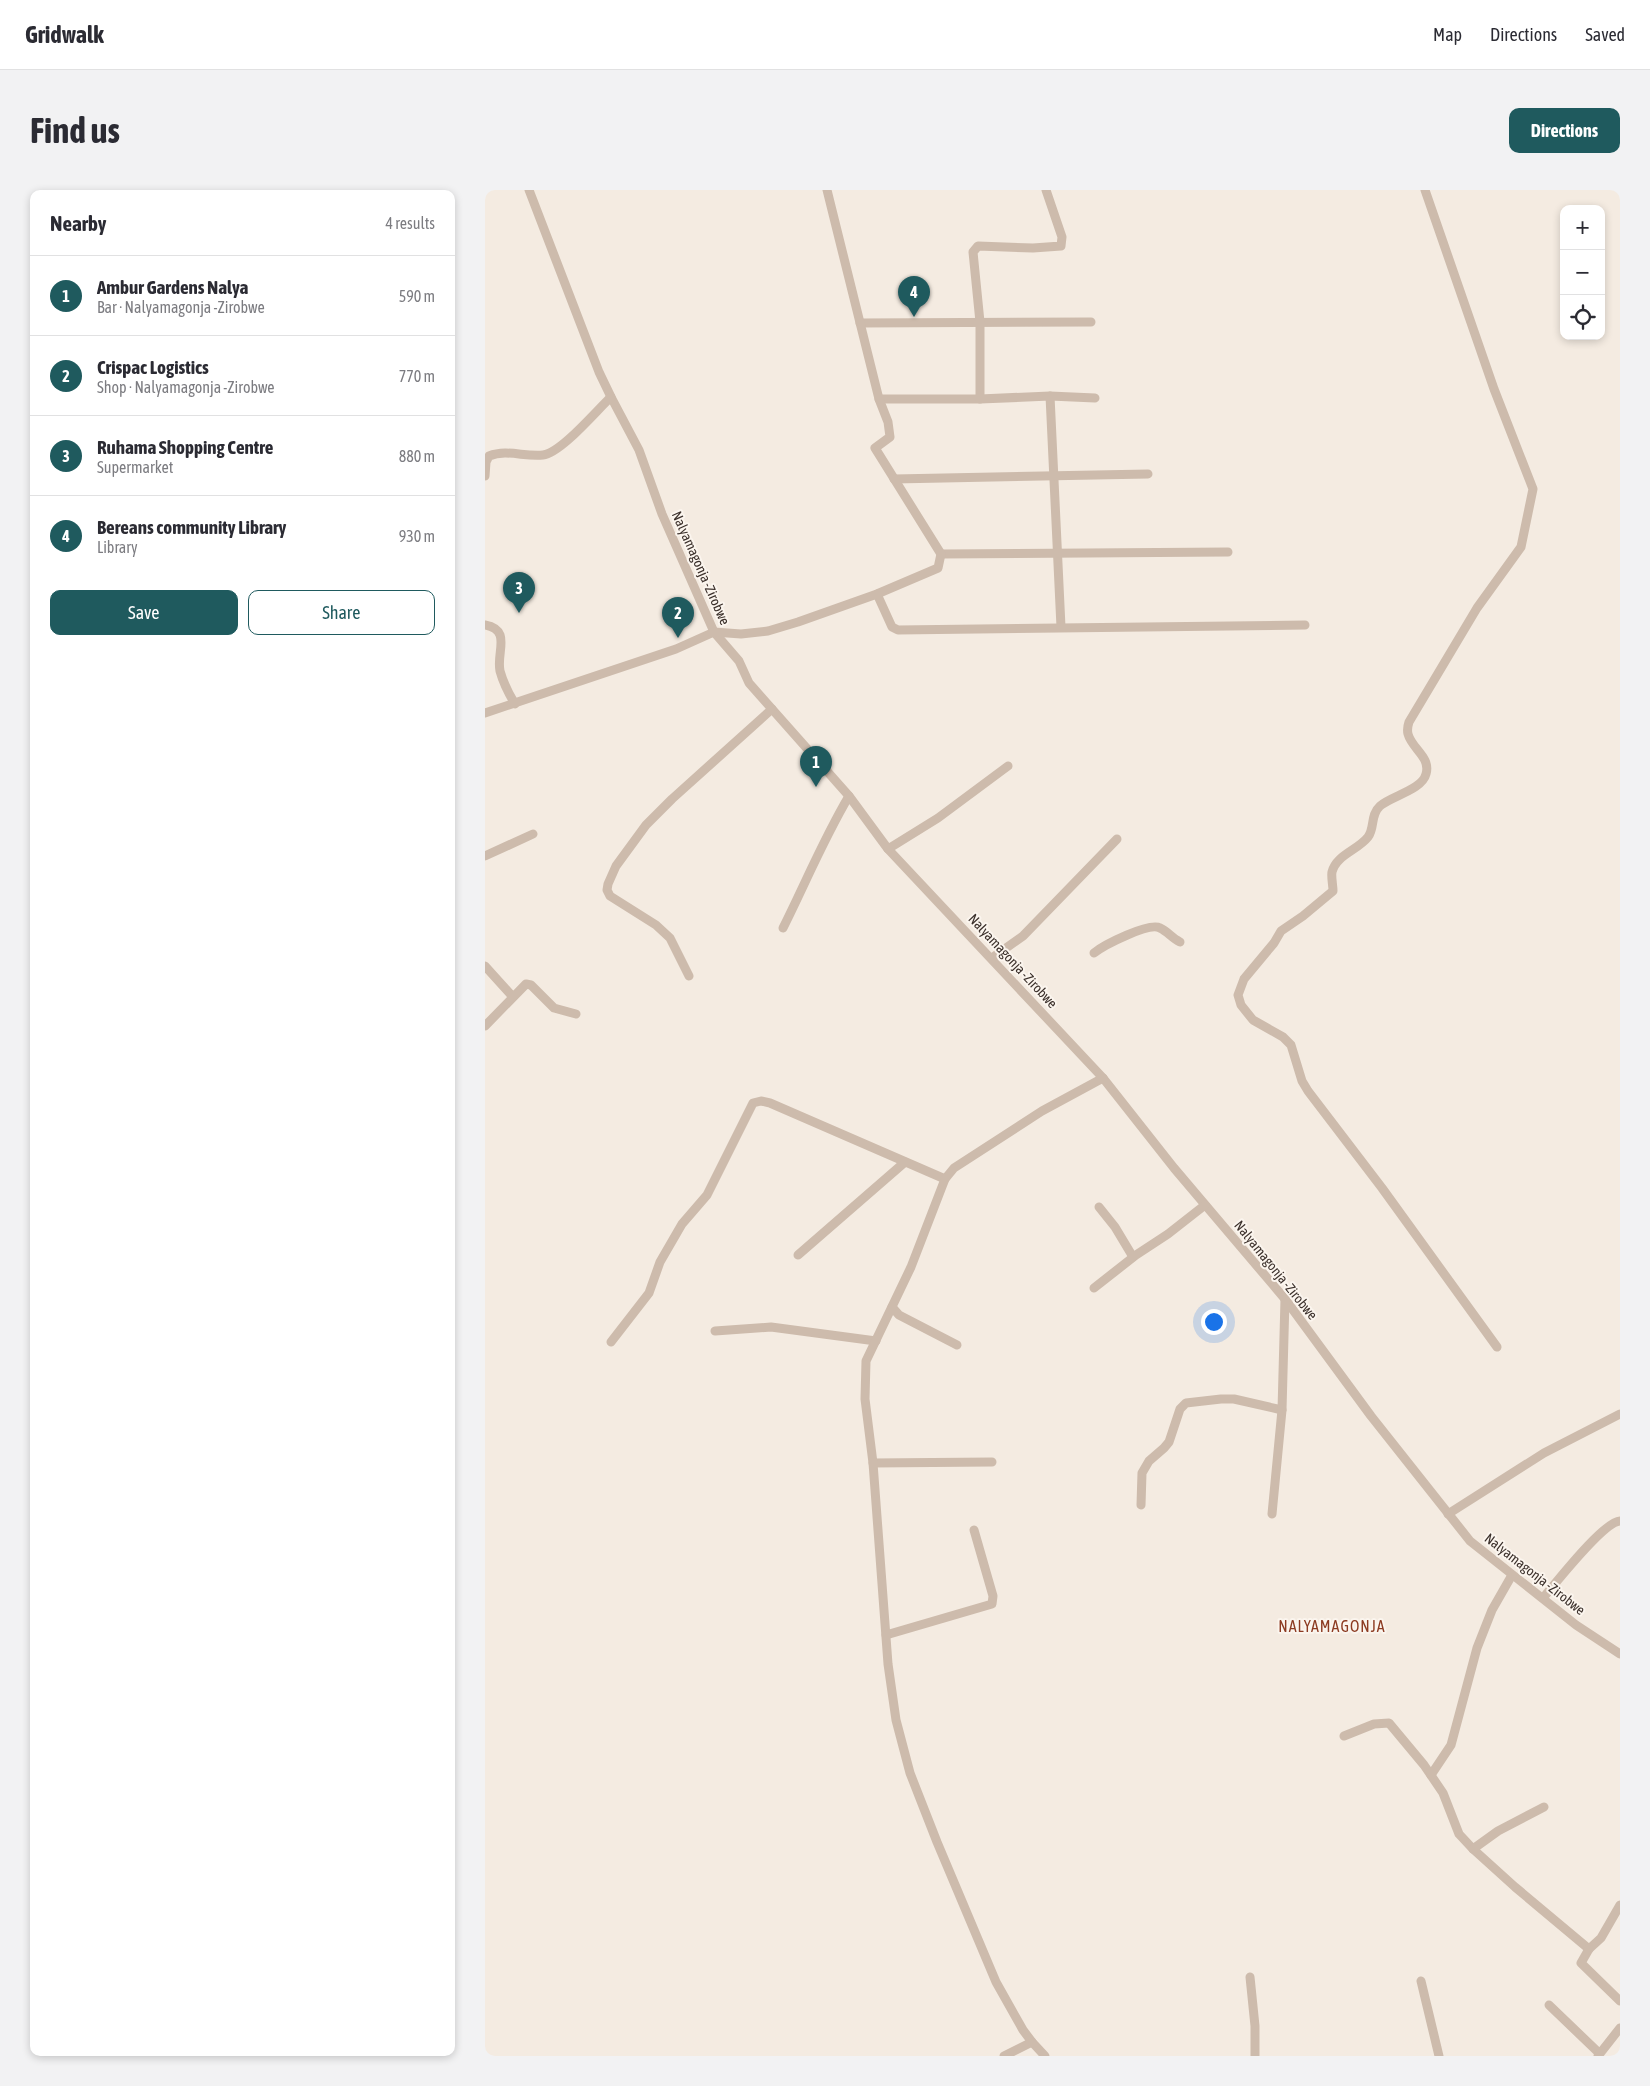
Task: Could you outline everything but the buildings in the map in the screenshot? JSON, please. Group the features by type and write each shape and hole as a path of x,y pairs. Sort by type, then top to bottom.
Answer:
{"street":[{"name":"Nalyamagonja -Zirobwe","path":"529,190 611,398 639,450 662,514 714,632 739,661 749,683 849,796 888,849 1103,1078 1205,1205 1285,1299 1371,1416 1470,1541 1576,1624 1620,1654"},
{"path":"485,713 676,649 714,632 741,634 767,631 877,594 934,571 941,564 941,554 875,448 890,437 888,422 879,399 827,190"},
{"path":"979,399 980,322 973,252 976,247 1055,248 1061,246 1062,237 1046,190"},
{"path":"1425,190 1494,389 1533,489 1521,547 1477,608 1409,722 1408,734 1424,757 1427,768 1426,776 1419,784 1381,805 1375,812 1368,837 1346,854 1332,872 1333,891 1303,916 1281,930 1274,943 1244,979 1238,995 1241,1005 1253,1020 1283,1037 1291,1045 1302,1081 1308,1091 1382,1188 1497,1347"},
{"path":"861,323 1091,322"},
{"path":"879,399 979,399 1049,396 1095,398"},
{"path":"1049,396 1055,475 1061,627"},
{"path":"485,476 486,462 489,456 497,453 544,455 557,450 611,398"},
{"path":"894,479 1147,474"},
{"path":"941,554 1229,552"},
{"path":"877,594 892,627 898,630 1305,626"},
{"path":"485,625 499,630 501,636 500,670 515,704"},
{"path":"689,976 670,938 657,925 610,896 607,884 615,866 657,813 772,709"},
{"path":"888,849 937,818 1009,766"},
{"path":"783,928 812,871 832,825 849,796"},
{"path":"485,856 533,834"},
{"path":"992,958 1023,936 1117,839"},
{"path":"1094,953 1139,930 1151,927 1160,928 1180,942"},
{"path":"485,966 513,997"},
{"path":"485,1026 513,997 529,984 553,1008 576,1014"},
{"path":"1045,2056 1032,2042 996,1982 975,1929 961,1901 910,1773 897,1720 888,1664 873,1463 865,1399 866,1361 911,1267 945,1179 954,1168 1042,1111 1103,1078"},
{"path":"611,1342 649,1294 660,1262 682,1224 707,1195 753,1103 761,1100 770,1103 945,1179"},
{"path":"798,1255 905,1162"},
{"path":"1094,1288 1205,1205"},
{"path":"1099,1207 1115,1227 1133,1257"},
{"path":"1272,1514 1282,1410 1285,1299"},
{"path":"892,1307 899,1315 957,1345"},
{"path":"715,1332 771,1328 876,1341"},
{"path":"1141,1505 1142,1473 1149,1460 1169,1442 1180,1410 1186,1403 1221,1398 1234,1399 1282,1410"},
{"path":"1448,1514 1544,1453 1620,1414"},
{"path":"873,1463 992,1462"},
{"path":"1543,1598 1577,1558 1610,1524 1620,1522"},
{"path":"886,1635 991,1604 993,1596 974,1530"},
{"path":"1431,1775 1451,1745 1477,1648 1492,1610 1512,1574"},
{"path":"1343,1736 1374,1724 1389,1723 1396,1729 1443,1793 1459,1834 1473,1849 1589,1949"},
{"path":"1473,1849 1498,1831 1544,1807"},
{"path":"1620,1905 1601,1938 1589,1949 1581,1961 1581,1964 1620,2000"},
{"path":"1250,1977 1255,2026 1255,2056"},
{"path":"1421,1981 1439,2056"},
{"path":"1549,2005 1599,2054 1620,2028"},
{"path":"1004,2056 1032,2042"}],"place":[{"name":"Bereans community Library","path":"914,317"},
{"name":"Ruhama Shopping Centre","path":"519,613"},
{"name":"Crispac Logistics","path":"678,638"},
{"name":"Ambur Gardens Nalya","path":"816,787"}],"district":[{"name":"NALYAMAGONJA","path":"1332,1626"}]}
